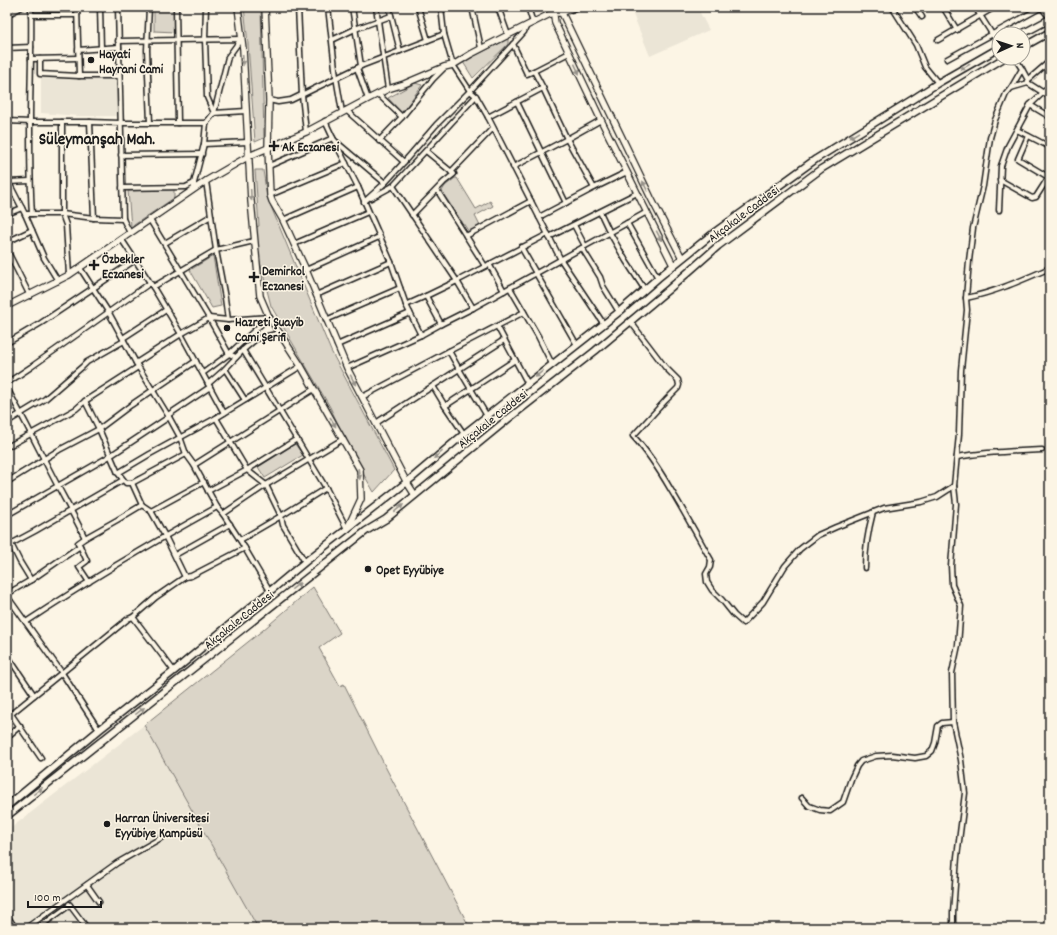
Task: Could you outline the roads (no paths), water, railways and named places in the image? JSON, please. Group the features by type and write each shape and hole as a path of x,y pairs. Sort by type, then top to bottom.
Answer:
{"main road":[{"path":"238,7 254,241 260,296 269,317 301,366 360,470 361,499 347,529"},
{"path":"265,7 269,100 268,149 270,195 306,270 347,368 406,481 415,495"},
{"path":"7,306 58,282 122,240 206,181 249,156 306,132 388,89 453,64 508,34 526,27 558,7 651,198 682,258"},
{"path":"554,10 561,13 576,7"},
{"path":"554,10 555,23 673,265"},
{"path":"1031,29 1050,18"},
{"path":"1031,43 1050,32"},
{"name":"Akçakale Caddesi","path":"7,806 305,562 486,416 619,312 714,232 816,159 890,112 991,53"},
{"name":"Akçakale Caddesi","path":"7,816 366,531 386,519 595,351 718,246 821,168 991,66"}],"street":[{"path":"10,7 12,12"},
{"path":"7,15 22,7"},
{"path":"31,7 30,181 32,214"},
{"path":"77,7 79,76"},
{"path":"100,7 101,48"},
{"path":"118,7 123,220 130,233"},
{"path":"149,7 147,50 150,123"},
{"path":"176,7 178,123"},
{"path":"206,7 205,40 207,97 214,113"},
{"path":"298,7 302,95 306,132"},
{"path":"328,7 336,77 344,111 364,125 379,141 404,162"},
{"path":"352,7 359,67 368,99"},
{"path":"376,7 388,89"},
{"path":"389,7 400,51"},
{"path":"418,7 428,40"},
{"path":"441,7 444,34 453,64 470,91 476,96 561,260 604,323"},
{"path":"472,7 481,48"},
{"path":"498,7 508,34"},
{"path":"528,7 533,23"},
{"path":"892,7 916,45 925,67 938,83"},
{"path":"915,7 922,17"},
{"path":"942,7 957,30"},
{"path":"975,7 991,32"},
{"path":"938,40 957,30 993,7"},
{"path":"1007,26 1042,7 1050,18"},
{"path":"31,16 77,15"},
{"path":"332,40 355,29 391,16"},
{"path":"364,202 385,183 436,125 470,91 524,32 526,27"},
{"path":"269,100 278,102 291,100 359,67 444,34"},
{"path":"947,59 991,35"},
{"path":"118,41 241,39"},
{"path":"194,190 194,183 204,144 206,123 214,113 228,57 241,39"},
{"path":"513,44 527,74 569,53"},
{"path":"7,48 31,47"},
{"path":"78,50 119,47"},
{"path":"31,59 78,58"},
{"path":"40,59 40,74 120,76"},
{"path":"1011,88 1028,81 1050,62"},
{"path":"1020,66 1028,81 1042,93 1050,97"},
{"path":"379,141 402,117 444,67"},
{"path":"953,928 956,864 965,793 961,760 953,722 952,673 958,645 961,606 952,585 951,566 956,504 954,486 959,434 961,370 967,310 966,298 970,247 983,186 990,138 995,120 1006,94 1022,69"},
{"path":"534,71 567,139 594,188"},
{"path":"999,210 1001,166 1008,146 1030,106 1050,86"},
{"path":"488,118 543,88"},
{"path":"378,94 402,117"},
{"path":"364,202 393,186 476,96"},
{"path":"517,102 566,203"},
{"path":"1030,106 1050,117"},
{"path":"214,113 246,111"},
{"path":"7,120 30,122 206,123"},
{"path":"513,167 601,120"},
{"path":"62,122 62,214 66,225 69,275"},
{"path":"90,122 94,218"},
{"path":"326,122 358,187 391,262 406,305 421,335"},
{"path":"451,172 493,128"},
{"path":"1017,130 1050,147"},
{"path":"1000,180 1032,198 1036,197 1050,177 1018,159 1028,136"},
{"path":"333,138 385,183"},
{"path":"269,166 333,138"},
{"path":"204,144 248,142"},
{"path":"412,214 454,174 426,151"},
{"path":"121,155 202,154"},
{"path":"270,195 346,163"},
{"path":"539,217 628,172"},
{"path":"30,181 8,180 44,258 58,282"},
{"path":"206,181 228,320"},
{"path":"122,188 186,187 194,183"},
{"path":"393,186 457,281 473,308"},
{"path":"282,220 358,187"},
{"path":"437,190 466,236 504,291"},
{"path":"406,305 457,281 521,247 574,225 637,193"},
{"path":"466,236 531,201"},
{"path":"7,214 22,208"},
{"path":"294,244 368,212"},
{"path":"600,212 626,261 645,290"},
{"path":"347,368 421,335 473,308 647,212"},
{"path":"25,214 62,214 123,220"},
{"path":"165,243 211,216"},
{"path":"150,220 165,243 229,354 236,357"},
{"path":"627,223 658,278"},
{"path":"574,225 603,286 619,312"},
{"path":"7,242 32,230"},
{"path":"306,270 379,237"},
{"path":"122,240 152,285 181,334 224,413"},
{"path":"7,383 76,334 152,285 181,271 216,250 254,241"},
{"path":"521,247 577,345"},
{"path":"7,250 30,296"},
{"path":"7,343 41,323 135,260"},
{"path":"316,295 391,262"},
{"path":"80,268 168,416 180,437 186,454 204,482 217,507 224,514 270,591"},
{"path":"966,298 983,295 1050,268"},
{"path":"326,320 400,288"},
{"path":"510,288 538,336 552,364"},
{"path":"426,296 441,324"},
{"path":"7,422 45,399 87,362 166,310"},
{"path":"362,397 524,312"},
{"path":"337,345 410,313"},
{"path":"7,447 76,409 85,401 181,334 209,318 228,320 269,317"},
{"path":"203,373 229,354 269,317"},
{"path":"630,322 665,367 678,380 679,385 678,388 633,436 657,467 711,560 710,568 706,574 707,582 712,590 743,623 763,602 785,566 800,549 818,535 884,508 921,502 937,497 954,486"},
{"path":"497,326 528,384"},
{"path":"7,515 110,456 168,416 209,386 243,350 256,339 280,333"},
{"path":"376,423 504,340"},
{"path":"243,350 326,488 347,529"},
{"path":"449,351 486,416"},
{"path":"446,406 515,360"},
{"path":"7,482 44,459 99,429 131,405 196,361"},
{"path":"118,473 216,418 301,366"},
{"path":"225,369 245,400"},
{"path":"433,386 464,434"},
{"path":"7,388 86,538"},
{"path":"194,465 314,389"},
{"path":"85,401 118,473 126,483 132,483 186,454"},
{"path":"216,418 247,470 266,485 281,516 283,525 305,562"},
{"path":"208,491 247,470 297,439"},
{"path":"224,514 266,485 343,439"},
{"path":"957,457 1002,452 1042,450"},
{"path":"7,546 123,480"},
{"path":"151,511 204,482"},
{"path":"132,483 142,505 151,511 175,554 185,577"},
{"path":"240,540 326,488"},
{"path":"89,582 79,567 87,561 78,543 142,505"},
{"path":"26,622 126,559 217,507"},
{"path":"866,568 865,553 867,537 873,512"},
{"path":"175,554 230,524"},
{"path":"7,536 31,580"},
{"path":"80,546 7,595 100,730"},
{"path":"41,758 11,714 156,597 185,577 191,576 244,548"},
{"path":"133,617 174,670"},
{"path":"7,655 34,695"},
{"path":"802,798 809,806 820,810 830,811 843,802 851,779 861,761 876,756 892,755 915,758 926,756 932,751 936,744 938,726 942,723 953,722"},
{"path":"7,737 20,726"},
{"path":"26,928 117,864 161,838"},
{"path":"87,885 99,902"},
{"path":"66,900 88,928"},
{"path":"38,928 70,905"},
{"path":"7,915 15,928"}],"place":[{"name":"Hayati Hayrani Cami","path":"91,60"},
{"name":"Ak Eczanesi","path":"274,146"},
{"name":"Özbekler Eczanesi","path":"94,265"},
{"name":"Demirkol Eczanesi","path":"254,277"},
{"name":"Hazreti Şuayib Cami Şerifi","path":"227,328"},
{"name":"Opet Eyyübiye","path":"368,569"},
{"name":"Harran Üniversitesi Eyyübiye Kampüsü","path":"107,824"}],"district":[{"name":"Süleymanşah Mah.","path":"97,138"}]}
